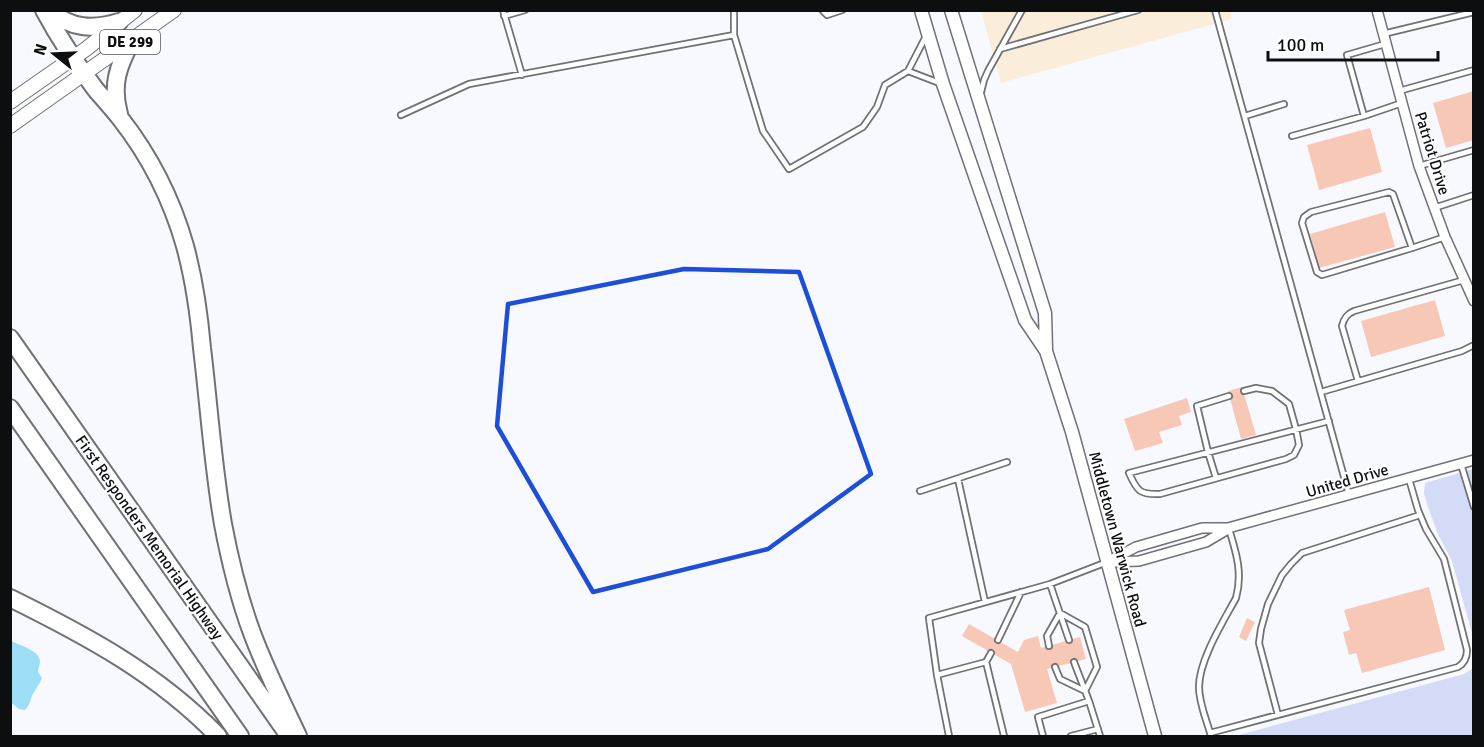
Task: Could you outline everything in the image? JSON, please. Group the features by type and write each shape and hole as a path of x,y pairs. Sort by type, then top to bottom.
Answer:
{"highway":[{"path":"46,10 67,22 91,27 119,22"},
{"path":"46,10 56,32 96,90 120,118 149,162 175,215 193,280 219,493 230,559 252,633 298,736"},
{"path":"120,118 116,104 116,83 121,62 132,40"},
{"name":"First Responders Memorial Highway","path":"10,338 289,736"},
{"path":"10,408 240,736"},
{"path":"10,598 97,643 134,666 173,695 218,736"}],"main road":[{"name":"DE 299","path":"10,102 74,58 135,10"},
{"name":"DE 299","path":"10,126 174,10"}],"street":[{"name":"Middletown Warwick Road","path":"921,10 943,84 1025,320 1046,351"},
{"name":"Middletown Warwick Road","path":"951,10 1045,313 1046,351 1072,432 1155,736"},
{"name":"Patriot Drive","path":"1377,10 1419,166 1444,237 1473,300"},
{"name":"United Drive","path":"1107,562 1136,547 1202,528 1228,528 1473,460"},
{"name":"United Drive","path":"1107,562 1139,561 1150,558 1206,542 1228,528"}],"lane":[{"path":"522,75 504,13 525,10"},
{"path":"734,10 734,35 762,131 789,169 863,127 877,107 885,85 908,71 928,33"},
{"path":"822,10 827,15 842,10"},
{"path":"979,104 984,80 1022,10"},
{"path":"1000,49 1138,10"},
{"path":"1215,10 1349,495"},
{"path":"1383,34 1473,12"},
{"path":"401,115 469,84 734,35"},
{"path":"1364,116 1347,55 1386,44"},
{"path":"1398,91 1473,70"},
{"path":"908,71 943,84"},
{"path":"1293,136 1402,103"},
{"path":"1245,116 1284,104"},
{"path":"1419,166 1473,150"},
{"path":"1412,248 1393,194 1389,192 1311,212 1304,217 1302,223 1317,272 1322,275 1412,248 1444,237"},
{"path":"1434,208 1473,195"},
{"path":"1358,381 1342,326 1347,314 1464,280"},
{"path":"1321,392 1462,351 1473,345"},
{"path":"1244,391 1257,388 1272,391 1289,404 1296,429 1299,445 1294,455 1160,494 1146,495 1135,487 1129,473 1296,429 1329,421"},
{"path":"1216,478 1197,406 1229,396"},
{"path":"920,491 1007,462"},
{"path":"1461,464 1473,504"},
{"path":"1228,528 1239,564 1239,588 1205,660 1200,678 1200,699 1211,735 1458,667 1465,660 1466,642 1444,559 1426,529 1409,478"},
{"path":"958,479 985,602"},
{"path":"1278,715 1259,643 1268,604 1282,575 1302,553 1420,515"},
{"path":"949,736 929,618 1050,584 1107,562"},
{"path":"1050,584 1069,640"},
{"path":"998,640 1021,592"},
{"path":"1049,646 1047,636 1060,613"},
{"path":"1060,613 1085,627 1096,667 1085,691"},
{"path":"991,653 986,662 1004,736"},
{"path":"937,675 986,662"},
{"path":"1074,662 1100,736"},
{"path":"1055,667 1060,679 1085,691"},
{"path":"1043,736 1038,717 1089,701"},
{"path":"1071,736 1098,729"}],"highlighted area":[{"path":"684,269 799,272 871,474 768,549 593,592 497,426 508,304"}],"shaded area":[{"path":"1230,10 1232,19 1001,83 981,11"},
{"path":"1473,469 1473,637 1452,561 1437,532 1424,493 1425,483"},
{"path":"11,641 32,651 40,661 38,672 42,678 25,710 11,705"},
{"path":"1473,668 1473,736 1235,736 1464,674"}],"building":[{"path":"1474,91 1474,140 1446,148 1433,103"},
{"path":"1370,128 1382,172 1319,190 1307,145"},
{"path":"1385,212 1395,247 1319,268 1310,234"},
{"path":"1435,300 1445,336 1371,357 1361,321"},
{"path":"1242,387 1256,435 1241,439 1228,391"},
{"path":"1187,398 1191,412 1179,416 1182,425 1159,432 1163,443 1135,451 1124,419"},
{"path":"1429,587 1445,650 1362,673 1356,653 1349,655 1343,632 1350,630 1344,610"},
{"path":"1247,618 1255,622 1246,641 1239,637"},
{"path":"969,624 1018,652 1024,640 1038,636 1041,648 1080,637 1086,659 1047,669 1057,703 1025,712 1011,664 962,636"}]}
